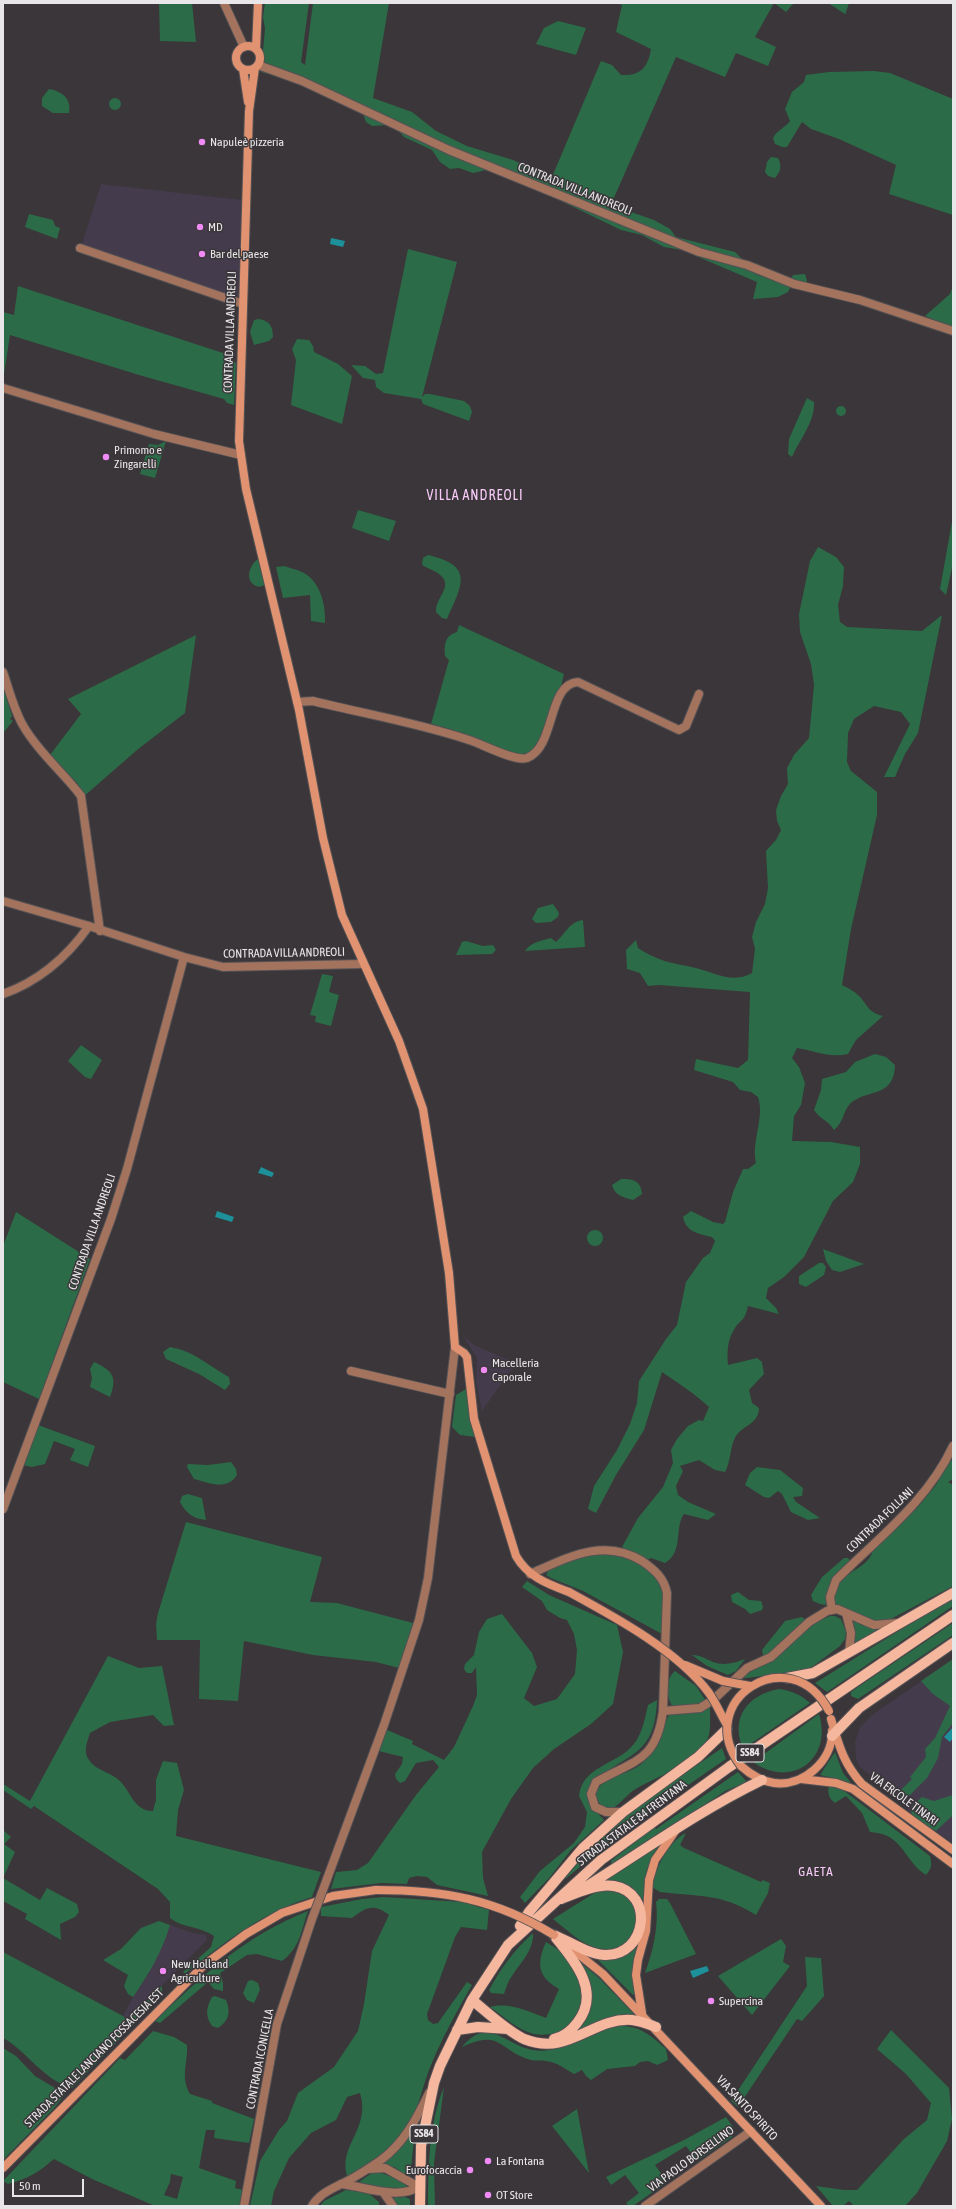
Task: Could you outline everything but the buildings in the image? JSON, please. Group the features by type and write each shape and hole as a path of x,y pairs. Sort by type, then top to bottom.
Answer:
{"main road":[{"path":"256,49 244,47 239,50 237,58 239,66 243,69 251,70 257,66 260,58 256,49 258,3"},
{"name":"CONTRADA VILLA ANDREOLI","path":"257,66 249,111 239,440 246,489 297,702 323,838 342,915 399,1041 422,1110 449,1273 455,1347"},
{"name":"CONTRADA VILLA ANDREOLI","path":"243,69 249,111"},
{"path":"455,1347 467,1357 474,1419 481,1446 516,1556 522,1567 530,1574 569,1592 615,1617 682,1664 709,1693 727,1727 698,1757 622,1812 583,1848 530,1912 508,1945"},
{"path":"787,1678 813,1673 953,1593"},
{"name":"STRADA STATALE 84 FRENTANA","path":"420,2206 419,2187 421,2146 434,2083 472,2000 508,1945 601,1860 729,1767 953,1615"},
{"path":"834,1734 859,1708 953,1643"},
{"path":"682,1664 723,1681 750,1686"},
{"name":"VIA ERCOLE TINARI","path":"834,1734 829,1749 822,1762 813,1772 801,1779 775,1783 762,1780 741,1766 730,1749 727,1727 733,1705 750,1686 768,1679 787,1678 808,1686 824,1701 830,1715 834,1734 842,1756 850,1770 862,1784 953,1850"},
{"name":"VIA ERCOLE TINARI","path":"801,1779 836,1782 853,1789 953,1864"},
{"path":"578,1892 679,1827 737,1792 762,1780"},
{"path":"642,2014 636,1975 638,1960 646,1931 649,1880 655,1860 679,1827"},
{"path":"554,1935 605,1955 616,1954 635,1942 640,1932 642,1921 640,1910 635,1900 622,1888 606,1886 578,1892 555,1901"},
{"name":"STRADA STATALE LANCIANO FOSSACESIA EST","path":"3,2168 167,2000 210,1960 246,1934 282,1913 333,1896 376,1890 424,1891 461,1896 520,1916 554,1935"},
{"path":"530,2041 549,2041 560,2038 573,2028 583,2015 586,2008 587,2000 580,1969 554,1935"},
{"name":"VIA SANTO SPIRITO","path":"554,1935 603,1974 656,2027 821,2206"},
{"path":"472,2000 508,2029 530,2041 541,2044 562,2043 619,2021 641,2022 656,2027"},
{"path":"457,2030 478,2027 508,2029"}],"street":[{"path":"224,3 244,47"},
{"name":"CONTRADA VILLA ANDREOLI","path":"257,66 302,81 449,150 699,252 747,265 794,284 893,310 953,331"},
{"path":"80,248 243,304"},
{"path":"3,388 154,434 241,455"},
{"path":"3,672 23,726 38,747 68,779 81,796 100,931"},
{"path":"297,702 313,702 439,730 513,757 526,759 537,752 545,736 562,690 571,682 578,682 679,730 686,726 699,694"},
{"name":"CONTRADA VILLA ANDREOLI","path":"3,901 89,926 100,931 184,957 223,967 363,964"},
{"path":"3,994 36,980 59,962 89,926"},
{"name":"CONTRADA VILLA ANDREOLI","path":"3,1509 111,1220 127,1169 184,957"},
{"name":"CONTRADA ICONICELLA","path":"244,2206 277,2024 312,1919 384,1725 419,1620 428,1578 455,1347"},
{"path":"351,1371 450,1394"},
{"name":"CONTRADA FOLLANI","path":"832,1610 830,1597 836,1580 919,1500 933,1482 953,1446"},
{"path":"530,1574 590,1551 610,1549 632,1555 652,1567 664,1581 667,1593 663,1711 660,1730 650,1751 634,1764 596,1782 591,1794 595,1807 606,1812 622,1812"},
{"path":"663,1711 700,1708 713,1700 747,1668 771,1657 808,1622 832,1610 837,1609 874,1625 904,1622"},
{"path":"846,1613 851,1633 849,1653"},
{"path":"312,2206 315,2201 329,2189 342,2184 382,2159 396,2146 410,2128 434,2083"},
{"name":"VIA PAOLO BORSELLINO","path":"645,2206 751,2131"},
{"path":"366,2169 385,2168 396,2172 419,2187"},
{"path":"342,2184 383,2192 404,2193 419,2187"},
{"path":"383,2192 393,2206"}],"shaded area":[{"path":"101,184 242,200 238,299 81,247"},
{"path":"462,1334 474,1345 516,1363 482,1411 476,1383 477,1358"},
{"path":"953,1659 953,1843 914,1817 895,1796 859,1766 856,1759 855,1742 860,1727 872,1715"},
{"name":"New Holland Agriculture","path":"170,1925 193,1933 206,1935 207,1940 127,2021 123,2016 133,1997 149,1973"}],"green space":[{"path":"159,3 192,3 196,42 160,41"},
{"path":"265,3 309,3 301,62 305,65 313,3 389,3 373,98 412,112 436,131 467,146 513,160 552,177 601,61 612,65 621,75 628,75 638,72 648,61 651,49 616,32 622,5 616,3 774,3 755,37 776,47 768,66 736,53 725,77 676,57 609,209 631,212 654,220 670,229 676,237 735,252 758,275 791,286 788,292 778,297 753,299 757,282 682,250 664,247 642,235 621,230 526,184 486,170 473,173 459,168 450,169 440,162 432,150 404,137 396,128 388,125 372,126 366,122 362,111 296,82 261,72 265,29 263,17"},
{"path":"774,3 794,3 786,12"},
{"path":"828,3 849,3 845,15"},
{"path":"558,21 586,28 576,55 536,44 544,28"},
{"path":"874,71 890,73 953,99 953,215 889,194 896,165 839,139 811,129 802,122 787,147 782,147 775,144 773,138 790,121 785,109 792,92 804,82 806,75 829,72"},
{"path":"49,89 65,96 70,108 69,113 53,113 42,106 42,98"},
{"path":"115,98 119,100 121,104 119,108 115,110 111,108 109,104 111,100"},
{"path":"771,157 778,158 780,164 780,171 775,178 768,176 765,172 767,162"},
{"path":"29,214 53,220 55,226 60,228 57,239 25,227"},
{"path":"408,249 457,262 422,397 425,394 430,394 464,401 470,406 472,412 469,421 423,404 421,399 384,393 376,387 375,380 363,378 351,365 365,366 376,374 383,373"},
{"path":"805,274 807,281 805,285 791,279 793,275"},
{"path":"18,286 226,354 236,363 234,405 227,403 224,399 139,375 10,335 3,381 3,312 14,315"},
{"path":"953,286 953,327 925,316 950,294"},
{"path":"258,319 270,324 273,337 269,341 254,345 250,332 254,320"},
{"path":"297,339 309,340 313,346 314,352 338,364 352,376 342,424 291,405 296,360 292,349"},
{"path":"807,398 814,402 814,409 810,423 792,457 788,454 789,439"},
{"path":"839,406 843,406 845,407 845,415 839,416 836,413 836,409"},
{"path":"166,441 155,478 140,474 149,444 158,445"},
{"path":"358,510 396,521 389,541 352,528"},
{"path":"953,516 953,563 946,595 940,589"},
{"path":"818,547 836,557 844,567 843,586 838,605 840,622 847,627 922,631 942,615 918,733 905,754 895,777 884,777 910,724 901,712 874,706 854,719 848,733 847,762 851,771 877,792 877,815 851,929 842,985 857,994 871,1011 883,1016 856,1040 848,1054 828,1055 797,1048 792,1058 799,1067 805,1083 801,1105 794,1116 792,1141 831,1142 860,1147 860,1164 853,1182 833,1201 804,1257 784,1277 768,1288 766,1298 776,1308 779,1314 748,1306 744,1317 730,1337 728,1346 728,1365 757,1358 762,1362 764,1374 749,1390 752,1403 759,1408 758,1413 754,1421 736,1436 725,1472 715,1470 699,1460 680,1466 683,1471 676,1486 678,1495 688,1502 716,1514 708,1520 684,1514 679,1526 675,1553 665,1563 651,1558 647,1560 622,1547 638,1518 663,1487 673,1463 671,1450 677,1439 688,1426 699,1420 703,1421 709,1407 662,1372 644,1430 616,1475 596,1513 588,1509 594,1486 617,1450 630,1424 637,1403 639,1381 666,1339 677,1325 686,1282 703,1258 710,1253 715,1241 712,1237 694,1232 690,1229 683,1217 691,1211 713,1222 723,1224 725,1222 733,1192 743,1169 748,1169 756,1163 755,1146 760,1105 758,1097 751,1092 740,1090 733,1082 694,1070 696,1059 738,1068 748,1060 750,992 659,985 648,986 640,973 627,969 626,950 636,940 638,948 654,957 666,961 731,978 738,978 752,973 755,949 752,937 756,922 765,904 768,888 766,851 776,840 781,830 777,821 776,810 781,796 788,784 787,768 794,755 809,738 814,685 811,664 800,632 799,614 810,561"},
{"path":"428,555 453,565 459,571 461,578 460,587 447,619 442,618 436,612 438,601 445,587 443,578 422,565 423,558"},
{"path":"258,559 265,585 259,587 254,585 249,578 250,570"},
{"path":"284,566 302,572 313,581 321,594 323,601 325,623 311,621 310,595 283,598 276,567"},
{"path":"459,625 564,674 559,695 542,734 532,752 518,755 453,730 431,724 449,660 445,656 446,641 450,635 457,632"},
{"path":"196,635 185,713 137,750 82,798 77,783 50,755 81,714 68,699"},
{"path":"3,687 12,716 10,719 13,721 3,733"},
{"path":"553,904 559,913 558,917 551,922 536,923 532,919 538,908"},
{"path":"583,920 585,947 525,951 533,944 540,941 551,938 556,942 571,925"},
{"path":"466,941 483,946 493,945 496,950 492,954 456,955 462,942"},
{"path":"322,974 333,976 329,992 339,995 331,1026 315,1022 316,1016 310,1015"},
{"path":"81,1045 102,1060 91,1079 85,1077 68,1061"},
{"path":"875,1054 886,1057 895,1065 890,1083 885,1088 857,1099 850,1104 840,1124 834,1130 830,1124 819,1116 814,1110 821,1090 822,1079 846,1072 855,1062"},
{"path":"621,1179 633,1180 636,1182 640,1186 642,1194 633,1200 617,1194 612,1185"},
{"path":"16,1212 90,1259 39,1399 3,1382 3,1246"},
{"path":"595,1230 601,1232 603,1238 601,1244 595,1246 589,1244 587,1238 589,1232"},
{"path":"823,1249 864,1264 840,1272 832,1270 826,1261"},
{"path":"819,1263 823,1263 826,1267 824,1275 806,1287 799,1284 799,1276"},
{"path":"170,1347 187,1352 201,1359 229,1377 230,1384 225,1390 199,1374 166,1359 163,1352"},
{"path":"94,1362 105,1368 112,1375 113,1384 110,1397 90,1387 92,1378 90,1369"},
{"path":"466,1389 476,1437 460,1435 452,1427 456,1395"},
{"path":"38,1425 95,1446 88,1467 70,1460 75,1449 54,1441 45,1464 32,1467 23,1465"},
{"path":"950,1460 953,1461 953,1479 948,1482 953,1485 953,1586 887,1621 878,1623 833,1606 834,1594 838,1585 844,1578 865,1563 870,1557 873,1549 917,1508 936,1485"},
{"path":"231,1462 236,1469 237,1475 233,1480 223,1484 212,1484 194,1479 187,1467 188,1464 208,1465"},
{"path":"757,1467 780,1470 803,1488 802,1496 793,1497 796,1502 820,1518 808,1520 791,1512 782,1494 778,1491 769,1498 764,1497 745,1485 750,1473"},
{"path":"188,1494 202,1498 206,1520 193,1517 182,1506 180,1502 182,1496"},
{"path":"186,1522 322,1557 310,1602 337,1603 413,1623 399,1668 376,1662 313,1655 244,1641 238,1701 199,1699 200,1640 157,1640 156,1624 158,1613"},
{"path":"594,1553 614,1555 634,1562 644,1567 659,1582 664,1596 662,1634 583,1591 546,1575 550,1568"},
{"path":"844,1558 848,1558 851,1562 829,1597 827,1605 813,1601 811,1595 822,1577"},
{"path":"527,1581 549,1595 617,1625 623,1652 613,1704 591,1724 554,1749 533,1768 511,1799 482,1852 483,1878 488,1896 437,1885 427,1877 417,1876 409,1878 407,1884 381,1883 331,1889 336,1872 357,1870 368,1863 416,1795 439,1767 433,1760 416,1763 405,1781 400,1783 396,1779 395,1774 402,1764 403,1757 379,1751 387,1730 413,1741 412,1744 444,1760 454,1747 477,1695 476,1667 472,1673 467,1673 464,1669 465,1664 474,1655 479,1632 487,1619 502,1614 532,1653 537,1667 524,1698 534,1706 557,1699 575,1674 577,1650 574,1634 567,1620 560,1618 547,1610 542,1601 522,1587"},
{"path":"738,1592 749,1600 761,1601 763,1607 762,1610 750,1614 745,1609 732,1602 731,1595"},
{"path":"953,1597 953,1606 827,1692 815,1683"},
{"path":"830,1616 835,1616 841,1619 846,1632 845,1639 840,1646 808,1670 739,1679 765,1664 813,1625"},
{"path":"802,1617 806,1621 768,1656 763,1655 762,1650 785,1621"},
{"path":"855,1622 882,1631 853,1647 855,1633 852,1623"},
{"path":"953,1623 953,1635 858,1699 851,1696 851,1692"},
{"path":"692,1655 701,1656 721,1664 733,1663 745,1659 736,1671 728,1675 707,1666"},
{"path":"108,1656 139,1668 162,1666 174,1725 164,1726 153,1715 110,1722 90,1733 86,1754 92,1764 120,1781 141,1808 153,1811 156,1800 156,1780 163,1761 177,1763 184,1790 178,1810 176,1836 321,1872 312,1897 277,1911 245,1929 185,1974 183,1972 211,1947 214,1936 203,1930 180,1924 170,1918 170,1902 158,1889 34,1806 31,1809 3,1790 3,1784 30,1801"},
{"path":"953,1659 953,1723 942,1737 938,1758 927,1778 910,1795 902,1800 895,1796 912,1779 910,1777 926,1757 925,1749 935,1738 950,1706 933,1694 921,1681"},
{"path":"675,1671 696,1686 706,1701 697,1705 673,1707 669,1698 668,1683"},
{"path":"779,1689 796,1693 810,1703 743,1749 739,1727 740,1718 744,1710 750,1702 758,1697"},
{"path":"657,1700 655,1720 650,1735 643,1745 635,1753 602,1775 590,1787 594,1809 604,1820 571,1850 550,1877 525,1903 520,1897 540,1871 574,1843 585,1827 587,1812 579,1796 582,1786 587,1778 602,1766 619,1757 633,1745 641,1731 648,1705"},
{"path":"710,1707 709,1735 704,1745 697,1753 677,1768 634,1790 615,1807 607,1810 601,1806 596,1796 601,1785 612,1778 637,1767 649,1756 669,1715"},
{"path":"819,1714 822,1730 820,1745 814,1757 806,1765 794,1771 781,1772 767,1770 753,1762"},
{"path":"722,1748 726,1759 646,1814 564,1880 580,1860 617,1824 658,1792"},
{"path":"835,1752 843,1773 852,1784 820,1775"},
{"path":"738,1772 747,1782 725,1791 614,1865 611,1864 611,1861 654,1827 656,1829"},
{"path":"829,1785 836,1786 847,1793 930,1856 931,1866 926,1875 918,1869 902,1848 890,1837 870,1832 862,1813 846,1796 835,1803 829,1795"},
{"path":"953,1795 953,1815 936,1831 914,1817 911,1812 912,1806 922,1797 934,1801"},
{"path":"3,1830 11,1837 4,1844 15,1852 3,1878"},
{"path":"686,1833 680,1845 684,1848 761,1882 763,1880 770,1883 768,1893 756,1915 744,1908 721,1899 660,1892 652,1887 656,1871 668,1849 674,1842"},
{"path":"658,1846 647,1869 643,1899 641,1900 634,1891 626,1885 617,1882 606,1882 614,1874"},
{"path":"3,1878 40,1900 47,1888 77,1904 79,1912 75,1917 60,1924 61,1940 25,1919 27,1914 3,1901"},
{"path":"609,1889 624,1895 632,1904 636,1915 636,1926 631,1936 623,1944 613,1949 600,1949 593,1947 575,1937 553,1919 596,1892"},
{"path":"383,1897 462,1902 489,1910 487,1930 461,1927 455,1937 427,2014 428,2020 433,2024 438,2023 467,1982 472,1985 449,2027 434,2059 411,2121 391,2146 383,2153 347,2176 345,2165 347,2155 358,2127 362,2106 360,2093 347,2097 336,2120 311,2133 289,2158 274,2191 271,2206 250,2206 260,2161 279,2130 287,2121 298,2093 334,2067 358,2031 364,2004 372,1951 389,1915 379,1909 370,1908 362,1911 352,1918 321,1916 321,1907 362,1899"},
{"path":"659,1899 667,1899 670,1903 696,1954 645,1973 655,1938 657,1920 656,1902"},
{"path":"308,1911 299,1939 293,1951 282,1961 257,1954 247,1955 220,1973 223,1983 223,1991 214,1989 208,1982 160,2023 155,2021 190,1988 226,1958 264,1932"},
{"path":"159,1921 170,1925 167,1935 154,1962 133,1997 128,1994 124,1986 128,1975 103,1960 121,1949 141,1928"},
{"path":"533,1933 533,1939 529,1950 509,1980 504,1994 491,1993 489,1990 498,1974 514,1953"},
{"path":"781,1939 786,1946 783,1962 790,1966 752,2015 718,1976"},
{"path":"546,1942 566,1956 579,1980 584,1997 581,2010 572,2023 559,2032 543,2035 534,2034 523,2030 490,2007 511,2006 546,2018 559,1989 547,1980 541,1969 541,1957"},
{"path":"639,1942 632,1976 635,1994 633,1995 592,1954 594,1955"},
{"path":"3,1952 123,2016 127,2021 162,1986 162,1995 72,2088 52,2079 20,2050 3,2038"},
{"path":"805,1957 821,1958 824,1996 802,2021 797,2019 738,2107 731,2101 807,1986"},
{"path":"581,1963 599,1978 634,2014 604,2019 574,2032 588,2014 591,2002 591,1995"},
{"path":"252,1980 258,1983 260,1990 254,2003 247,2000 243,1993 248,1981"},
{"path":"215,1996 226,2000 229,2012 225,2022 218,2028 212,2026 207,2015 208,2005 212,1997"},
{"path":"618,2026 633,2027 649,2035 666,2049 668,2060 657,2065 648,2061 640,2062 635,2066 607,2069 591,2080 582,2070 574,2074 554,2063 531,2060 512,2052 493,2040 475,2042 462,2047 471,2038 480,2033 489,2033 533,2050 550,2050 566,2045 599,2030"},
{"path":"891,2030 949,2088 952,2119 947,2141 917,2193 905,2206 854,2206 849,2201 843,2206 833,2206 816,2186 844,2190 857,2190 904,2139 927,2120 931,2103 906,2074 877,2049"},
{"path":"153,2031 174,2037 187,2045 185,2082 190,2094 212,2101 212,2103 254,2119 249,2143 214,2138 215,2130 206,2130 199,2168 236,2181 235,2188 243,2190 239,2206 155,2206 92,2179 54,2159 43,2168 27,2177 8,2184 3,2181 120,2058 125,2060","holes":["171,2174 183,2177 177,2199 164,2195 170,2182"]},
{"path":"3,2048 16,2056 35,2076 65,2094 55,2107 3,2160"},
{"path":"444,2087 434,2163 435,2206 428,2206 428,2176 432,2130"},
{"path":"577,2109 589,2173 552,2126"},
{"path":"726,2117 733,2127 732,2137 697,2161 686,2146 655,2165 667,2182 633,2206 629,2206 626,2203 639,2193 625,2175 611,2185 606,2177 684,2140"},
{"path":"413,2130 415,2131 410,2178 394,2167 383,2164"},
{"path":"379,2172 402,2181 408,2188 403,2190 390,2190 359,2182 372,2173"},
{"path":"346,2190 368,2193 379,2202 379,2206 320,2206 324,2201"},
{"path":"405,2197 410,2199 410,2206 396,2206 391,2198"}],"water":[{"path":"331,238 345,241 343,247 330,244"},
{"path":"261,1167 274,1173 272,1177 258,1173"},
{"path":"217,1211 234,1217 232,1222 215,1217"},
{"path":"953,1727 953,1738 950,1742 944,1737"},
{"path":"707,1966 709,1971 693,1978 690,1971"}],"place":[{"name":"Napuleè pizzeria","path":"202,142"},
{"name":"MD","path":"200,227"},
{"name":"Bar del paese","path":"202,254"},
{"name":"Primomo e Zingarelli","path":"106,457"},
{"name":"Macelleria Caporale","path":"484,1370"},
{"name":"New Holland Agriculture","path":"163,1971"},
{"name":"Supercina","path":"711,2001"},
{"name":"La Fontana","path":"488,2161"},
{"name":"Eurofocaccia","path":"470,2170"},
{"name":"OT Store","path":"488,2195"}],"district":[{"name":"VILLA ANDREOLI","path":"475,496"},
{"name":"GAETA","path":"816,1872"}]}
